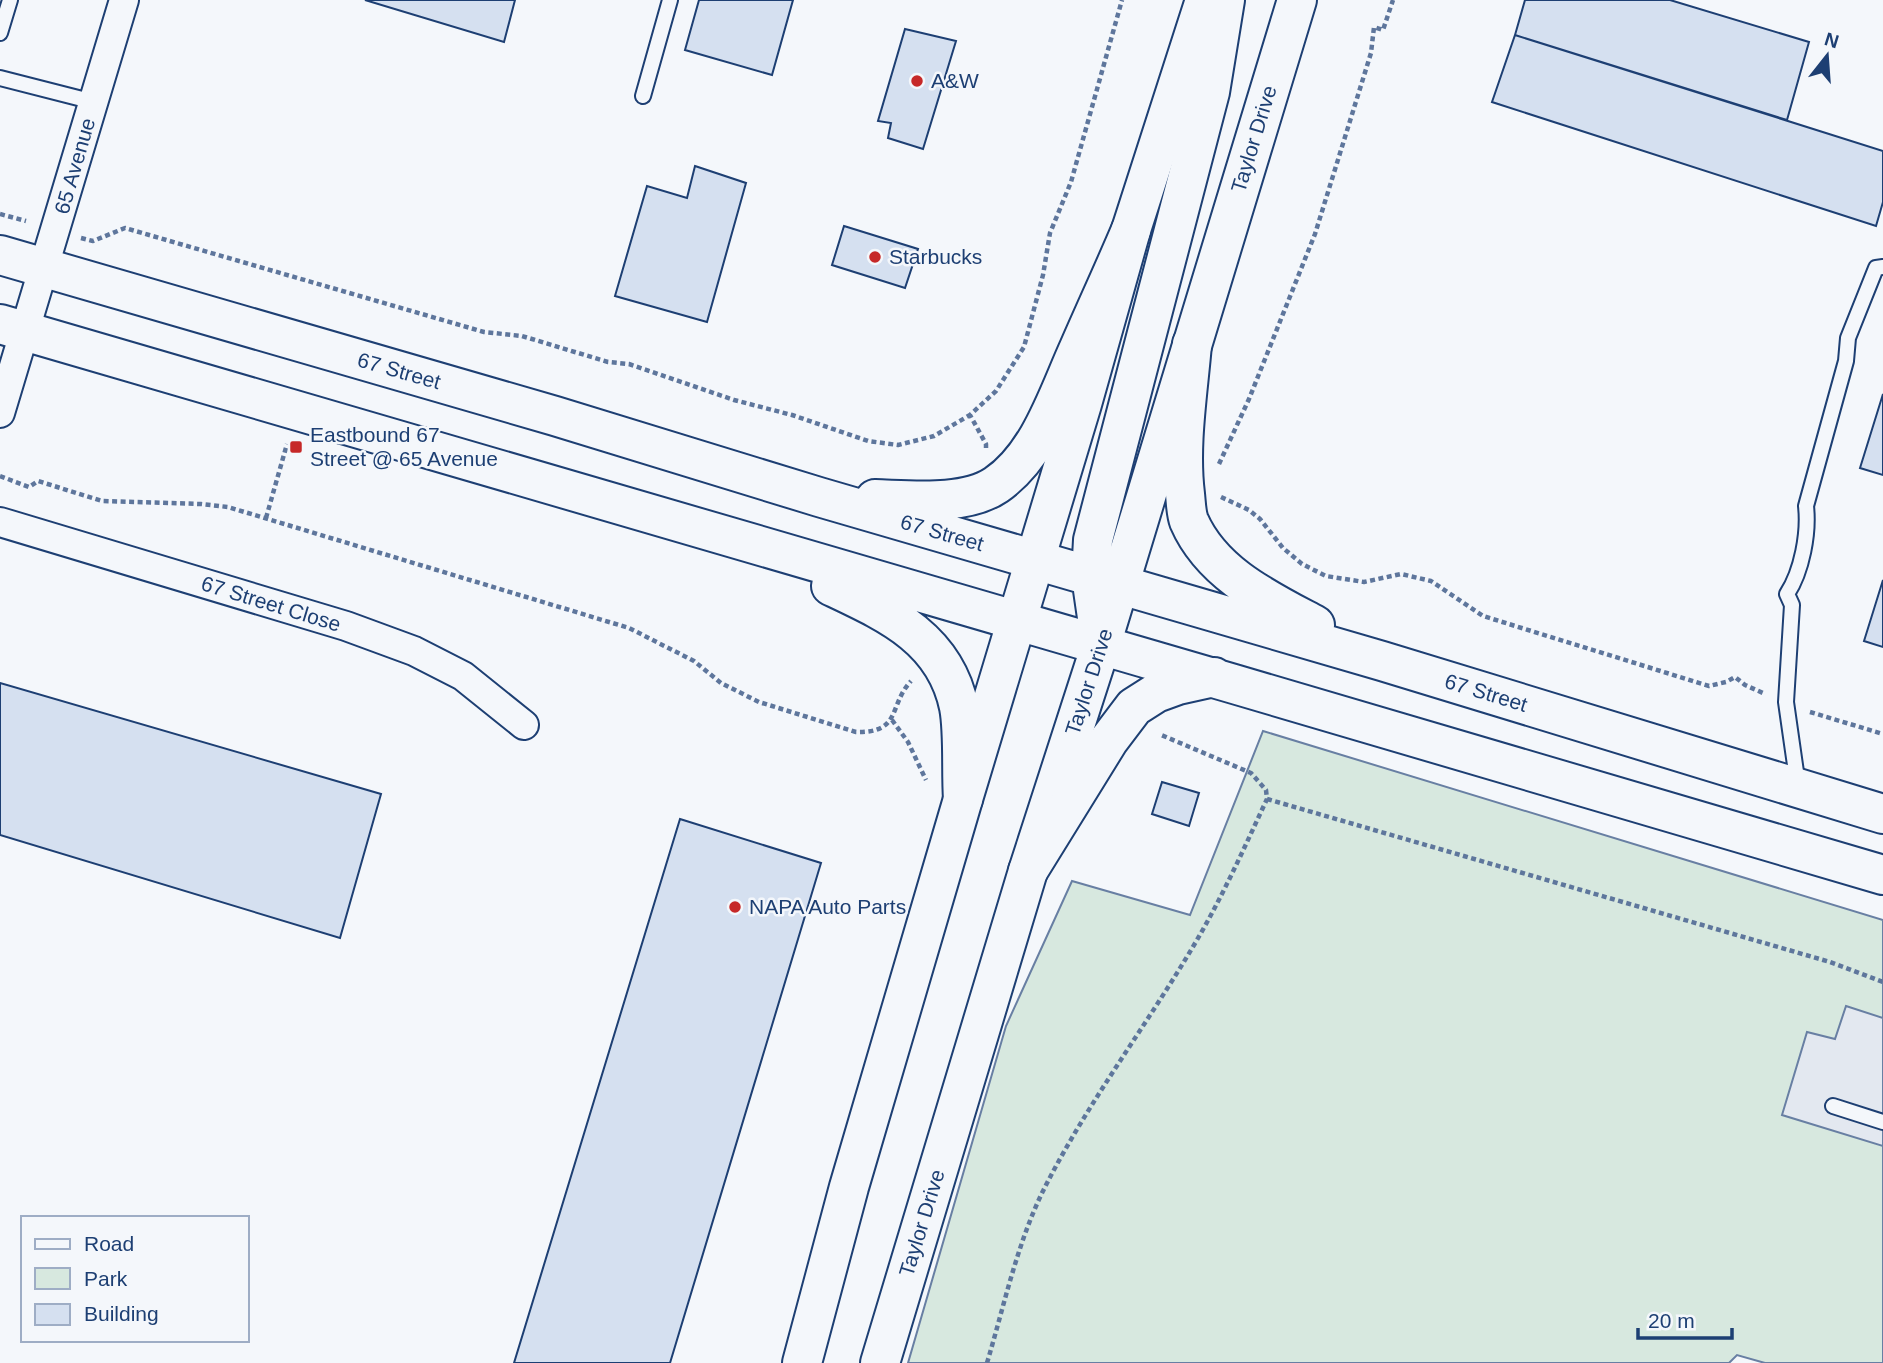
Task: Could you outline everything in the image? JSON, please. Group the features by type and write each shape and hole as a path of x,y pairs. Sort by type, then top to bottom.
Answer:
{"main road":[{"path":"802,1363 849,1187 962,799 1082,404 1131,230 1205,0"},
{"path":"1101,645 1105,580 1093,540 1210,92 1225,0"},
{"name":"Taylor Drive","path":"1105,580 1192,344 1297,0"},
{"path":"818,498 923,501 968,496 995,486 1012,471 1044,428 1131,230"},
{"name":"67 Street","path":"0,255 555,416 818,498 1382,661 1883,814"},
{"path":"13,328 1016,622 1216,677 1883,875"},
{"path":"1192,344 1183,477 1188,519 1209,553 1231,574 1262,597 1382,661"},
{"path":"724,536 877,608 922,639 940,659 952,683 959,708 962,799"},
{"name":"Taylor Drive","path":"880,1363 1028,871 1101,645"},
{"path":"1028,871 1109,740 1134,707 1156,693 1216,677"}],"street":[{"name":"65 Avenue","path":"13,328 44,268 124,0"},
{"path":"0,413 13,328"},
{"name":"67 Street Close","path":"0,522 346,626 414,652 463,676 524,725"}],"lane":[{"path":"0,33 10,0"},
{"path":"643,96 670,0"},
{"path":"0,78 93,102"},
{"path":"1798,788 1786,702 1792,605 1787,594 1795,582 1808,523 1806,506 1846,361 1848,338 1876,268 1883,267"},
{"path":"1833,1106 1883,1122"}],"path":[{"path":"93,241 125,228 484,332 515,334 608,362 629,364 867,441 898,445 934,436 970,415 996,391 1024,347 1044,275 1050,233 1071,182 1122,0"},
{"path":"1218,466 1249,399 1315,234 1371,52 1374,27 1383,30 1393,0"},
{"path":"970,415 986,444 985,455"},
{"path":"266,518 287,444"},
{"path":"0,477 29,487 38,481 102,501 201,504 228,507 266,518 629,628 694,661 720,683 745,695 834,727 856,732 881,729 892,720 900,697 914,678"},
{"path":"1218,496 1249,510 1260,519 1283,548 1302,564 1326,576 1364,582 1402,574 1431,581 1483,616 1709,686 1735,677 1745,685"},
{"path":"1809,712 1883,734"},
{"path":"987,1363 1012,1279 1042,1194 1079,1126 1201,933 1267,799 1266,790 1251,773 1158,734 1151,727"},
{"path":"1267,799 1830,962 1883,982"}],"green space":[{"path":"1263,731 1883,920 1883,1363 1765,1363 1737,1355 1729,1363 908,1363 1006,1026 1072,881 1190,915"}],"shaded area":[{"path":"1846,1006 1883,1018 1883,1146 1782,1115 1807,1032 1835,1039"}],"building":[{"path":"365,0 515,0 504,42"},
{"path":"699,0 793,0 772,75 685,50"},
{"path":"1525,0 1670,0 1809,42 1787,120 1515,35"},
{"name":"A&W","path":"905,29 956,41 923,149 888,138 891,123 878,121"},
{"path":"1515,35 1883,151 1883,202 1876,226 1492,102"},
{"path":"695,166 746,183 707,322 615,296 647,186 687,198"},
{"name":"Starbucks","path":"844,226 918,249 905,288 832,265"},
{"path":"1883,394 1883,475 1860,468"},
{"path":"1883,580 1883,647 1864,641"},
{"path":"0,683 381,794 340,938 0,835"},
{"path":"1162,782 1199,793 1189,826 1152,814"},
{"path":"680,819 821,863 670,1363 514,1363"}],"place":[{"name":"A&W","path":"917,81"},
{"name":"Starbucks","path":"875,257"},
{"name":"Eastbound 67 Street @ 65 Avenue","path":"296,447"},
{"name":"NAPA Auto Parts","path":"735,907"}]}
